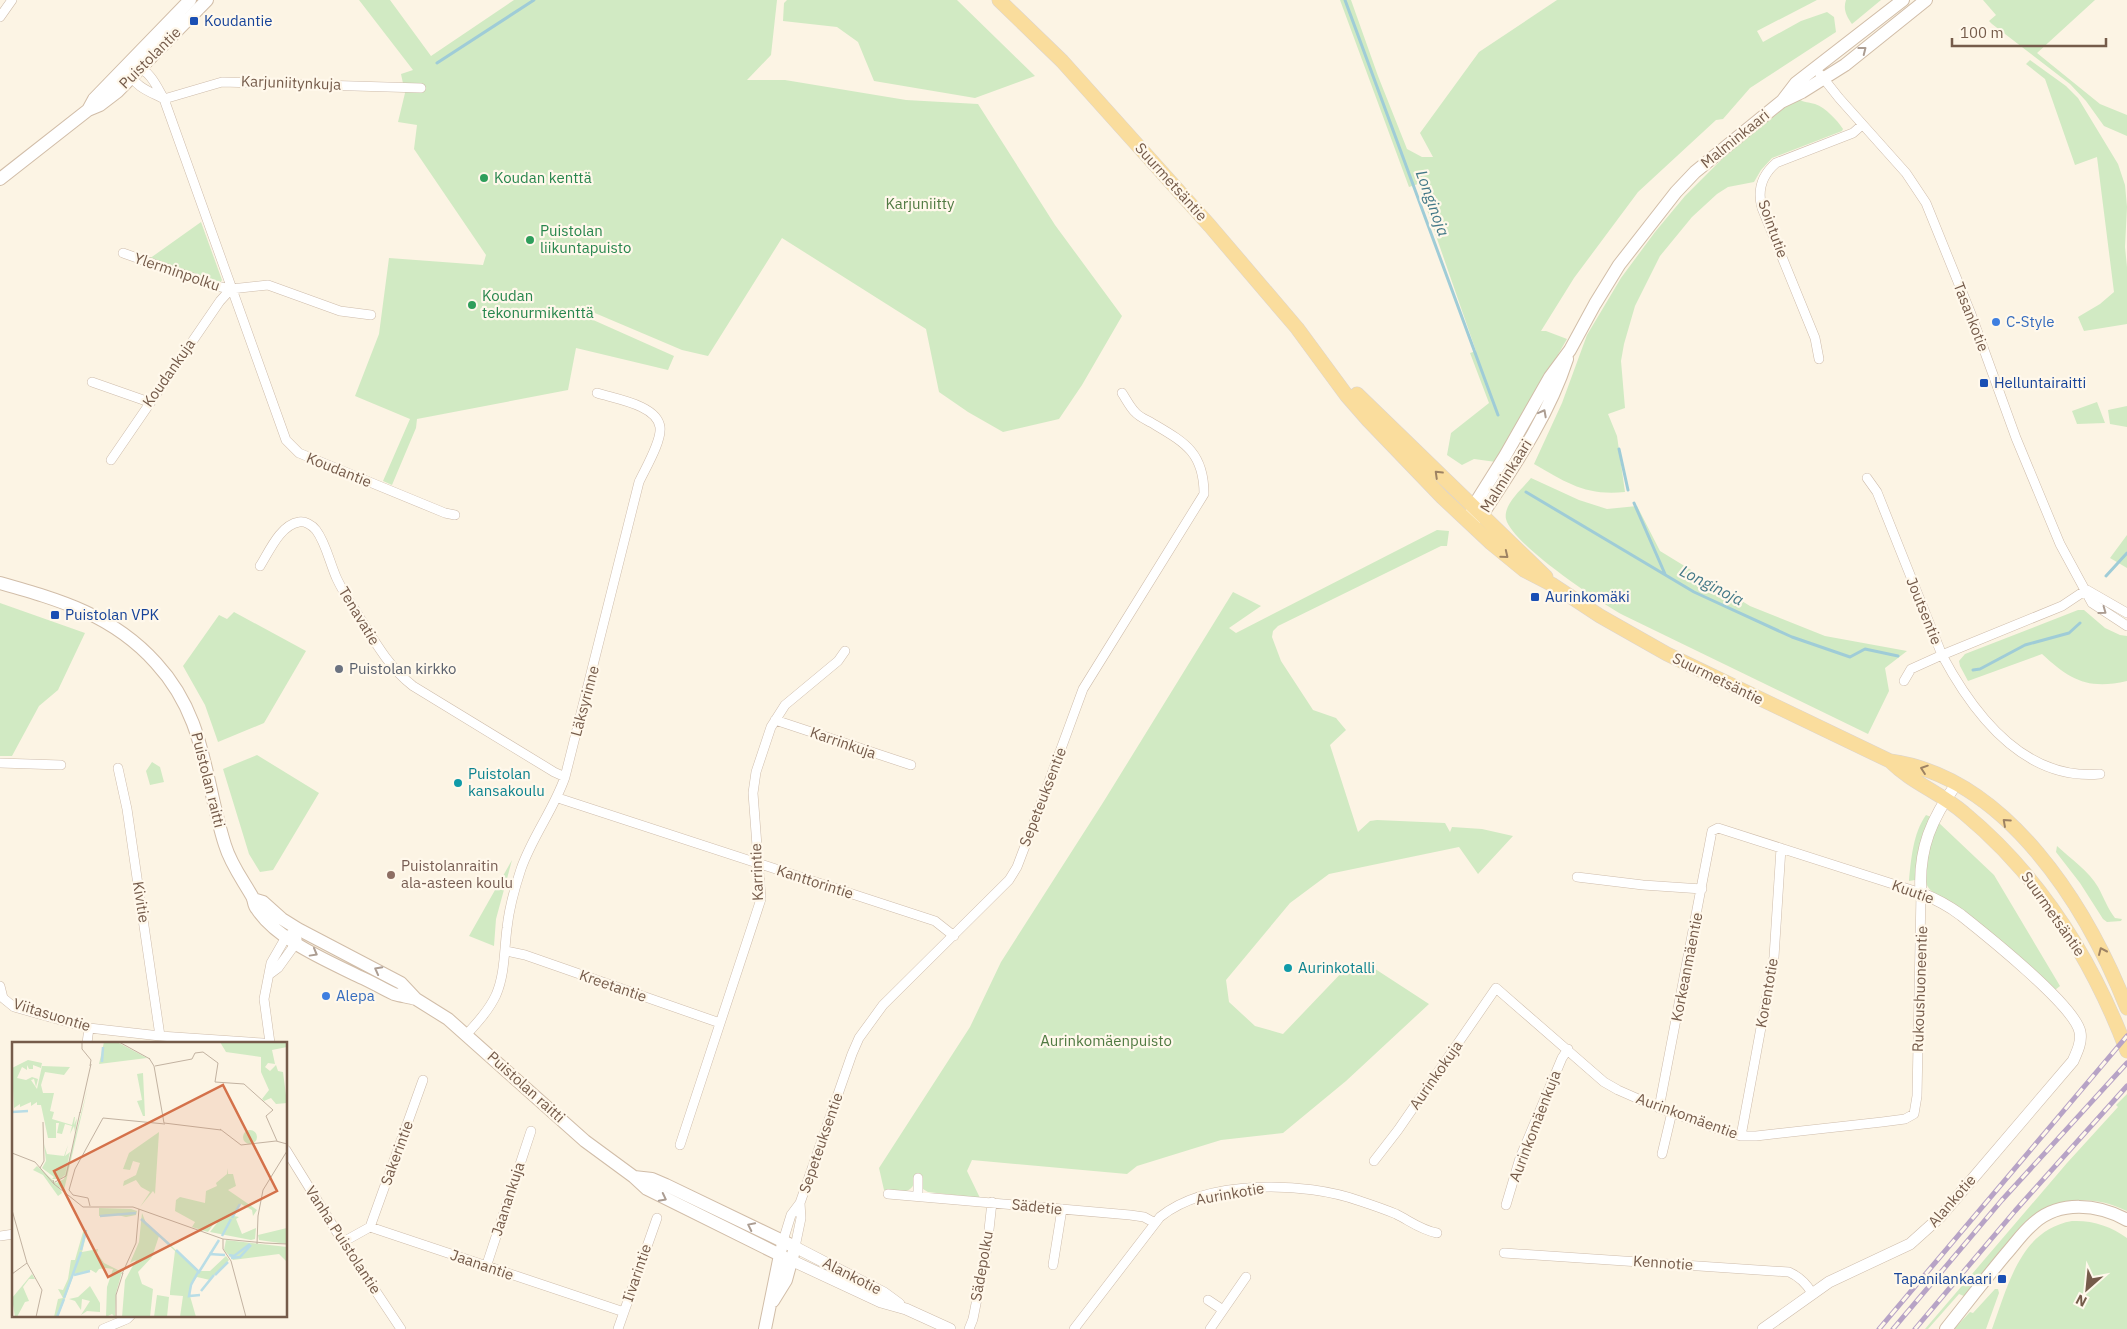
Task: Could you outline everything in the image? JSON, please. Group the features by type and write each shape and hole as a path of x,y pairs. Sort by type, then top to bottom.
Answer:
{"main road":[{"name":"Puistolantie","path":"88,110 94,99 190,0"},
{"name":"Puistolantie","path":"0,179 88,110 100,105 132,79 207,0"},
{"name":"Suurmetsäntie","path":"1000,0 1062,61 1223,240 1297,328 1332,373 1347,396 1368,420 1469,523 1524,570 1554,585 1600,616 1667,654 1890,761 1906,763 1957,783 1995,811 2042,858 2071,897 2098,942 2125,1002"},
{"name":"Malminkaari","path":"1781,102 1796,83 1904,0"},
{"name":"Malminkaari","path":"1469,523 1524,449 1560,381 1570,350 1619,265 1676,192 1695,172 1781,102 1824,79 1845,65 1926,0"},
{"name":"Suurmetsäntie","path":"1332,373 1554,585"},
{"name":"Puistolan raitti","path":"0,583 60,601 91,613 125,635 157,664 174,686 193,721 205,757 225,845 238,875 253,899 256,908 272,925 291,940 395,994 416,999"},
{"name":"Suurmetsäntie","path":"1890,761 1902,773 1946,799 1996,840 2029,876 2077,945 2108,1006 2127,1051"},
{"name":"Puistolan raitti","path":"253,899 262,902 298,929 401,983 416,999 448,1019 586,1141 634,1176 647,1189 780,1255"},
{"name":"Puistolan raitti","path":"634,1176 652,1179 666,1185 795,1247"},
{"path":"1946,1329 1974,1291 2017,1241 2034,1223 2045,1215 2056,1210 2079,1207 2106,1210 2127,1220"},
{"path":"771,1305 786,1280 795,1247"},
{"path":"765,1329 780,1255"}],"street":[{"path":"0,17 12,0"},
{"path":"142,68 128,65 132,79 140,86 164,98"},
{"name":"Koudantie","path":"142,68 151,77 164,98 286,440 292,449 445,514 455,515"},
{"name":"Tasankotie","path":"1816,68 1862,125 1906,174 1926,203 1971,314 2006,412 2041,499 2075,574 2092,603 2127,626"},
{"name":"Karjuniitynkuja","path":"164,98 222,82 421,88"},
{"name":"Sointutie","path":"1819,359 1815,338 1762,208 1759,197 1760,188 1768,170 1776,163 1853,133 1862,125"},
{"name":"Ylerminpolku","path":"123,254 216,286 231,289"},
{"path":"231,289 268,285 340,311 371,315"},
{"name":"Koudankuja","path":"111,460 148,402 220,301 231,289"},
{"path":"92,382 148,402"},
{"name":"Läksyrinne","path":"466,1035 495,998 500,985 506,951 507,927 521,869 558,798 565,777 640,482 656,448 660,428 655,416 648,410 597,393"},
{"name":"Sepeteuksentie","path":"783,1241 791,1215 800,1203 859,1038 883,1005 998,892 1017,867 1083,689 1204,494 1199,465 1193,452 1186,444 1135,413 1122,393"},
{"name":"Joutsentie","path":"1867,478 1877,492 1942,655 2062,606 2086,590"},
{"name":"Tenavatie","path":"260,566 282,532 299,522 305,522 312,526 319,535 337,579 346,595 384,657 399,675 413,686 565,777"},
{"path":"2086,590 2127,613"},
{"name":"Karrintie","path":"680,1145 761,899 753,785 775,720 785,704 838,661 846,651"},
{"path":"1904,681 1911,669 1942,655 1967,698 1982,718 2011,746 2041,763 2057,769 2087,775 2100,774"},
{"name":"Karrinkuja","path":"775,720 910,766"},
{"path":"0,762 61,765"},
{"name":"Kivitie","path":"118,768 127,809 160,1036"},
{"name":"Rukoushuoneentie","path":"1914,1114 1917,1096 1920,881 1926,841 1935,816 1957,783"},
{"name":"Kanttorintie","path":"558,798 935,922 954,936"},
{"name":"Kuutie","path":"1718,828 1921,893 1940,901 1961,915 2057,999 2074,1018"},
{"name":"Korkeanmäentie","path":"1659,1108 1712,831 1718,828"},
{"name":"Korentotie","path":"1741,1136 1774,957 1782,848"},
{"path":"1577,877 1643,885 1702,889"},
{"path":"270,1042 264,999 271,963 298,929"},
{"name":"Kreetantie","path":"506,951 525,955 720,1022"},
{"name":"Viitasuontie","path":"0,986 2,999 14,1007 89,1028 160,1036 248,1042"},
{"name":"Aurinkomäentie","path":"1496,988 1604,1082 1659,1108 1741,1136 1882,1122 1914,1114"},
{"name":"Aurinkokuja","path":"1374,1161 1398,1130 1496,988"},
{"name":"Alankotie","path":"1763,1329 1812,1293 1853,1269 1910,1244 1940,1217 2073,1061 2079,1047 2080,1032 2074,1018"},
{"path":"88,1042 89,1028"},
{"name":"Aurinkomäenkuja","path":"1506,1205 1520,1158 1562,1058 1568,1050"},
{"name":"Sakerintie","path":"370,1227 423,1080"},
{"path":"1662,1154 1672,1112"},
{"name":"Jaanankuja","path":"486,1267 531,1131"},
{"name":"Vanha Puistolantie","path":"288,1153 343,1242 401,1329"},
{"path":"918,1178 918,1196"},
{"name":"Aurinkotie","path":"1074,1329 1155,1223 1171,1208 1201,1198 1253,1188 1284,1186 1319,1190 1358,1200 1396,1214 1424,1230 1437,1234"},
{"name":"Sädetie","path":"888,1194 1144,1217 1155,1223"},
{"name":"Sädepolku","path":"969,1329 973,1319 986,1248 992,1202"},
{"name":"Sepeteuksentie","path":"795,1247 802,1218 800,1203"},
{"path":"1053,1265 1062,1209"},
{"name":"Iivarintie","path":"618,1329 657,1218"},
{"path":"343,1242 370,1227"},
{"name":"Jaanantie","path":"370,1227 624,1312"},
{"path":"780,1255 783,1241"},
{"name":"Alankotie","path":"795,1247 884,1293 906,1309"},
{"name":"Kennotie","path":"1504,1253 1789,1272 1807,1285 1812,1293"},
{"name":"Puistolan raitti","path":"780,1255 792,1261"},
{"name":"Alankotie","path":"792,1261 881,1302 906,1309 950,1329"},
{"path":"1210,1329 1246,1277"},
{"path":"1208,1300 1223,1310"},
{"path":"103,1329 130,1316"}],"green space":[{"name":"Karjuniitty","path":"359,0 390,0 431,56 514,0 777,0 771,55 747,80 785,80 906,100 978,104 1055,225 1122,316 1082,385 1059,419 1003,432 968,412 939,392 926,329 782,238 708,356 682,350 583,308 582,315 674,356 668,370 576,348 568,390 417,419 416,428 392,485 383,481 410,419 355,396 379,334 389,258 483,265 486,255 414,149 417,125 398,122 405,93 401,74 413,70"},
{"path":"787,0 957,0 1035,76 975,98 874,81 858,42 837,27 783,21 784,3"},
{"path":"1340,0 1351,0 1407,149 1422,157 1433,157 1420,133 1479,52 1557,0 1817,0 1757,31 1763,42 1801,21 1827,12 1834,17 1836,32 1750,88 1723,119 1716,120 1638,192 1574,278 1541,331 1567,339 1496,462 1474,459 1462,465 1447,455 1451,433 1489,403 1470,353 1476,351 1418,184 1409,187"},
{"path":"1846,0 1881,0 1852,24 1846,12"},
{"path":"1983,0 2095,0 2037,53 2100,104 2127,115 2127,136 2104,126 2086,101 2070,84 1992,24 1989,21 1996,15"},
{"path":"2030,60 2066,86 2078,98 2118,164 2125,185 2127,207 2125,247 2127,324 2084,331 2078,317 2100,304 2114,292 2097,157 2075,165 2045,79 2026,64"},
{"path":"1799,99 1823,108 1838,122 1843,129 1842,131 1772,158 1761,170 1754,182 1728,187 1717,194 1692,217 1660,256 1635,306 1621,361 1625,408 1608,414 1617,436 1625,492 1599,492 1577,487 1534,464 1562,403 1587,335 1621,278 1685,196 1728,153 1788,105"},
{"path":"201,222 222,280 220,283 149,259"},
{"path":"2097,402 2105,423 2077,424 2072,411"},
{"path":"2127,406 2127,427 2110,424 2108,410"},
{"path":"1531,478 1579,500 1607,509 1637,506 1660,551 1750,606 1825,636 1907,651 1885,668 1889,691 1868,734 1623,615 1558,572 1523,543 1506,519 1510,502"},
{"name":"Aurinkomäenpuisto","path":"1437,530 1449,531 1447,546 1441,546 1278,626 1273,631 1272,637 1281,661 1313,710 1336,718 1346,730 1330,745 1358,832 1370,821 1377,820 1445,823 1450,832 1452,827 1482,829 1513,836 1478,874 1459,847 1329,874 1290,903 1226,980 1229,1002 1255,1026 1283,1034 1347,967 1366,963 1429,1004 1346,1081 1283,1133 1221,1140 1137,1166 1127,1174 972,1160 967,1171 980,1198 928,1192 923,1189 923,1176 916,1175 915,1182 909,1190 884,1190 879,1168 970,1027 1001,962 1104,801 1233,592 1261,606 1229,628 1236,633"},
{"path":"2127,535 2127,568 2110,558"},
{"path":"0,603 85,633 58,690 39,706 12,756 0,756"},
{"path":"2078,610 2084,610 2105,628 2127,636 2127,681 2101,684 2080,681 2052,663 2042,654 1968,681 1959,661 1965,654"},
{"path":"234,612 306,651 264,723 218,742 205,705 183,666 219,615 227,619"},
{"path":"257,755 319,793 273,870 260,872 249,854 223,769"},
{"path":"152,762 160,767 164,782 150,785 146,771"},
{"path":"1926,815 1931,817 1917,876 1915,880 1909,881 1915,838"},
{"path":"1938,822 1994,875 2060,986 2055,990 1982,925 1956,905 1934,893 1927,886 1925,875 1926,860"},
{"path":"2057,846 2090,876 2115,918 2122,919 2121,921 2107,922 2103,919 2080,883 2056,852"},
{"path":"512,860 496,919 494,946 469,936"},
{"path":"2127,1094 2127,1211 2099,1202 2074,1201 2052,1207 2032,1219 2014,1236 1964,1296 1959,1294 1928,1329 1925,1329 2067,1163 2118,1107 2116,1105"},
{"path":"2072,1221 2101,1225 2127,1238 2127,1329 1992,1329 2011,1278 2028,1248 2054,1226"},
{"path":"1995,1289 1998,1289 1999,1293 1986,1329 1954,1329 1970,1312 1973,1313"}],"waterway":[{"path":"437,63 534,0"},
{"name":"Longinoja","path":"1345,0 1498,415"},
{"path":"1619,449 1628,490"},
{"name":"Longinoja","path":"1526,492 1694,592 1792,637 1850,657 1865,649 1898,656"},
{"path":"1634,503 1665,574"},
{"name":"Longinoja","path":"2106,576 2127,553"},
{"name":"Longinoja","path":"1973,670 1980,669 2025,645 2069,633 2080,623"}],"railway":[{"path":"1879,1329 2127,1036"},
{"path":"1893,1329 2002,1200 2127,1063"},
{"path":"1915,1329 2015,1211 2127,1086"}],"place":[{"name":"Koudantie","path":"194,21"},
{"name":"Koudan kenttä","path":"484,178"},
{"name":"Puistolan liikuntapuisto","path":"530,240"},
{"name":"Koudan tekonurmikenttä","path":"472,305"},
{"name":"C-Style","path":"1996,322"},
{"name":"Helluntairaitti","path":"1984,383"},
{"name":"Aurinkomäki","path":"1535,597"},
{"name":"Puistolan VPK","path":"55,615"},
{"name":"Puistolan kirkko","path":"339,669"},
{"name":"Puistolan kansakoulu","path":"458,783"},
{"name":"Puistolanraitin ala-asteen koulu","path":"391,875"},
{"name":"Aurinkotalli","path":"1288,968"},
{"name":"Alepa","path":"326,996"},
{"name":"Tapanilankaari","path":"2002,1279"}]}
